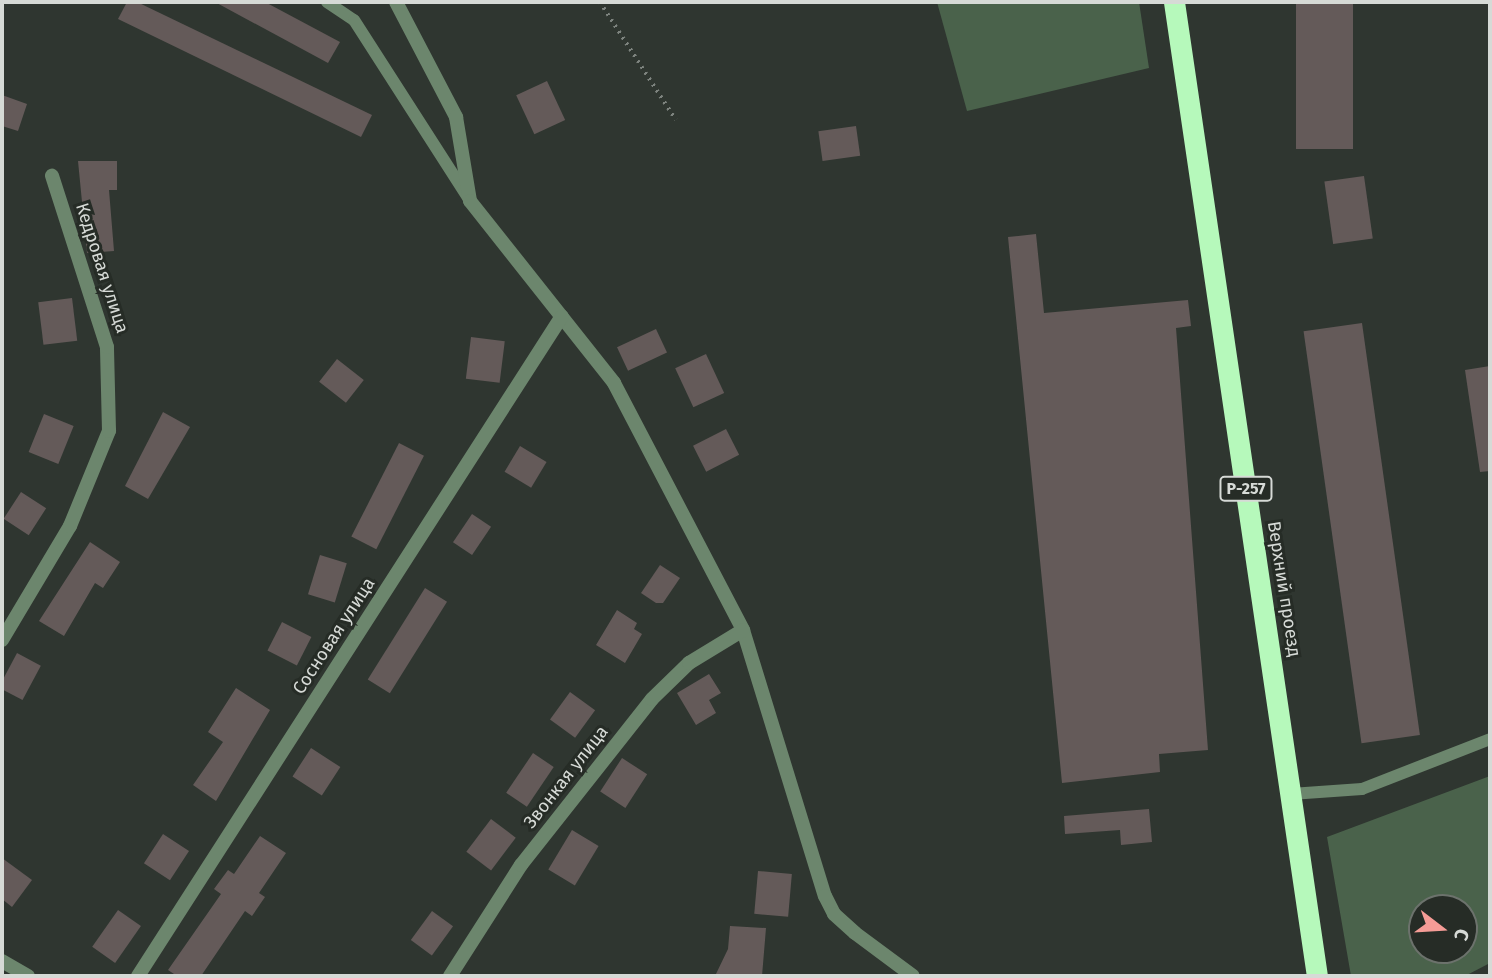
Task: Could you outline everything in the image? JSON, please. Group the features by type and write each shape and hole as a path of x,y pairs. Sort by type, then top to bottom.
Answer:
{"highway":[{"name":"Верхний проезд","path":"1174,2 1317,976"}],"street":[{"path":"396,2 456,117 470,201"},
{"name":"Кедровая улица","path":"2,640 70,526 109,431 107,346 52,176"},
{"path":"562,316 614,383 743,630 825,896 834,914 913,976"},
{"name":"Сосновая улица","path":"138,976 562,316"},
{"name":"Звонкая улица","path":"450,976 520,865 652,699 689,663 743,630"},
{"path":"2,961 27,976"}],"lane":[{"path":"327,2 354,20 470,201 562,316"},
{"path":"1291,794 1362,789 1473,750 1490,739"}],"path":[{"path":"600,2 676,120"}],"green space":[{"path":"937,2 1139,2 1149,68 967,111"},
{"path":"1490,776 1490,963 1465,976 1351,976 1327,837"}],"building":[{"path":"127,2 137,2 372,115 361,137 118,19"},
{"path":"215,2 265,2 340,42 328,63"},
{"path":"1296,2 1353,2 1353,149 1296,149"},
{"path":"547,81 565,120 534,134 516,95"},
{"path":"2,95 27,104 18,131 2,126"},
{"path":"856,126 860,156 823,161 818,131"},
{"path":"78,161 117,161 117,190 109,190 114,251 87,253"},
{"path":"1364,176 1373,238 1333,244 1324,182"},
{"path":"1036,234 1044,313 1188,300 1191,326 1176,328 1208,750 1159,754 1160,772 1062,783 1008,237"},
{"path":"72,298 77,341 43,345 38,302"},
{"path":"1362,323 1420,735 1361,743 1304,331"},
{"path":"656,329 667,353 628,371 617,347"},
{"path":"471,337 505,341 500,383 466,379"},
{"path":"706,354 724,393 693,407 675,368"},
{"path":"337,359 364,380 346,403 319,382"},
{"path":"1490,366 1490,471 1480,472 1465,370"},
{"path":"163,412 190,427 148,499 125,486"},
{"path":"44,414 74,426 58,464 29,452"},
{"path":"726,429 739,455 706,472 693,446"},
{"path":"399,443 424,456 376,549 351,537"},
{"path":"520,446 547,462 531,488 505,472"},
{"path":"21,492 46,508 29,535 4,519"},
{"path":"472,514 491,527 472,555 453,542"},
{"path":"90,542 120,562 103,588 95,583 64,636 39,621"},
{"path":"320,555 347,563 335,602 308,594"},
{"path":"660,565 680,578 663,603 656,603 641,593"},
{"path":"425,588 447,602 390,693 368,680"},
{"path":"617,610 637,623 634,629 642,634 625,663 596,645"},
{"path":"282,622 311,637 297,665 267,651"},
{"path":"17,653 41,666 23,700 2,689 2,681"},
{"path":"709,674 721,693 709,700 716,713 696,725 677,693"},
{"path":"236,688 270,710 216,801 193,785 223,742 208,732"},
{"path":"570,692 595,710 575,738 550,720"},
{"path":"311,748 340,767 322,796 292,777"},
{"path":"533,753 554,767 527,807 506,793"},
{"path":"622,758 647,774 625,808 600,792"},
{"path":"1149,809 1152,842 1121,845 1120,830 1065,834 1064,816"},
{"path":"491,819 516,838 491,870 466,852"},
{"path":"572,830 599,846 575,885 548,869"},
{"path":"163,834 189,851 170,880 144,863"},
{"path":"260,836 286,853 259,893 265,897 252,916 245,911 201,976 177,976 168,970 221,894 214,889 228,870 234,874"},
{"path":"2,858 32,880 12,907 2,899"},
{"path":"758,871 792,874 788,917 754,914"},
{"path":"118,910 141,926 115,963 92,947"},
{"path":"432,911 453,926 432,955 411,940"},
{"path":"730,926 766,928 762,976 715,976 728,949"}]}
